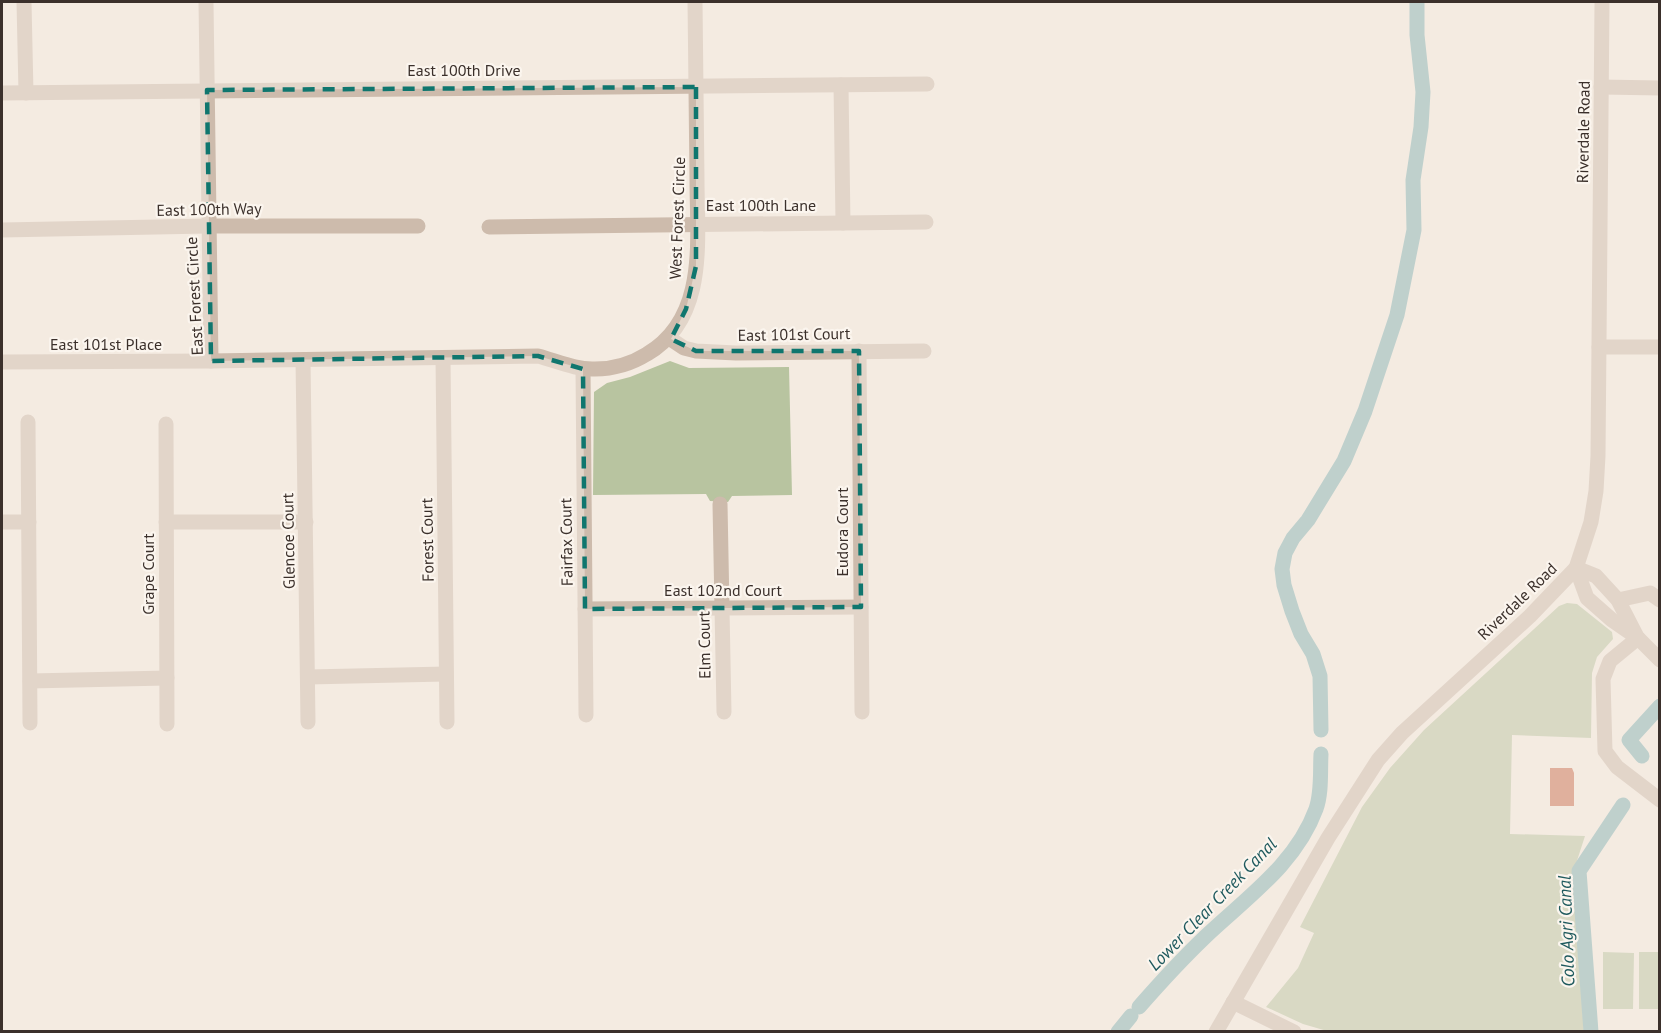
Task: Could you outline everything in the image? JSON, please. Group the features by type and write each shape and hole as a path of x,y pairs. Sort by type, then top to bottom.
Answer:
{"street":[{"path":"24,2 26,93"},
{"name":"East Forest Circle","path":"206,2 211,361 443,358"},
{"name":"West Forest Circle","path":"443,358 538,356 583,369 609,368 628,364 659,347 669,338 682,319 694,284 696,266 696,2"},
{"name":"Riverdale Road","path":"1216,1032 1334,828 1378,760 1402,733 1530,616 1576,568 1591,522 1596,490 1602,2"},
{"name":"East 100th Drive","path":"2,93 927,84"},
{"path":"842,85 843,223"},
{"path":"1601,87 1659,88"},
{"name":"East 100th Lane","path":"489,227 926,222"},
{"name":"East 100th Way","path":"2,230 208,226 418,226"},
{"name":"East 101st Court","path":"669,338 684,348 696,351 736,353 924,351"},
{"path":"1599,347 1659,347"},
{"name":"Eudora Court","path":"859,351 862,712"},
{"name":"Forest Court","path":"443,358 447,722"},
{"name":"Glencoe Court","path":"303,360 308,722"},
{"name":"East 101st Place","path":"2,362 211,361"},
{"name":"Fairfax Court","path":"583,369 586,715"},
{"path":"28,422 30,723"},
{"name":"Grape Court","path":"166,424 167,724"},
{"name":"Elm Court","path":"720,504 724,712"},
{"path":"2,522 28,522"},
{"path":"166,522 306,522"},
{"path":"1576,568 1596,576 1618,600 1638,638"},
{"path":"1576,568 1587,598 1612,620 1638,638 1659,660"},
{"path":"1618,600 1650,593 1659,600"},
{"name":"East 102nd Court","path":"585,609 861,608"},
{"path":"1638,638 1610,662 1603,679 1605,751 1617,767 1659,800"},
{"path":"308,676 446,674"},
{"path":"30,681 166,678"},
{"path":"1233,1002 1293,1032"}],"highlighted area":[{"path":"696,87 696,266 686,309 671,339 696,351 859,351 861,607 585,609 583,369 538,356 211,361 207,90"}],"green space":[{"path":"670,361 689,368 789,367 792,495 732,496 728,502 710,501 706,494 593,495 594,392 607,383 630,377"},
{"path":"1567,603 1577,604 1612,632 1613,639 1597,657 1592,673 1591,738 1512,735 1510,834 1585,836 1573,873 1584,1031 1327,1031 1303,1024 1266,1007 1298,968 1314,933 1300,927 1362,807 1390,768 1424,730 1559,606"},
{"path":"1603,952 1634,953 1633,1009 1603,1009"},
{"path":"1639,952 1659,952 1659,1009 1639,1009"}],"building":[{"path":"1550,768 1572,768 1574,806 1550,806"}],"waterway":[{"name":"Lower Clear Creek Canal","path":"1321,730 1320,676 1313,654 1301,634 1292,611 1282,569 1285,553 1293,538 1308,520 1344,461 1365,411 1397,315 1414,230 1413,180 1421,127 1423,92 1417,35 1417,2"},
{"name":"Colo Agri Canal","path":"1642,756 1629,740 1660,706"},
{"name":"Lower Clear Creek Canal","path":"1139,1007 1196,945 1268,879 1296,847 1307,829 1318,802 1321,754"},
{"name":"Colo Agri Canal","path":"1591,1032 1579,871 1623,805"},
{"name":"Lower Clear Creek Canal","path":"1118,1032 1131,1016"}]}
